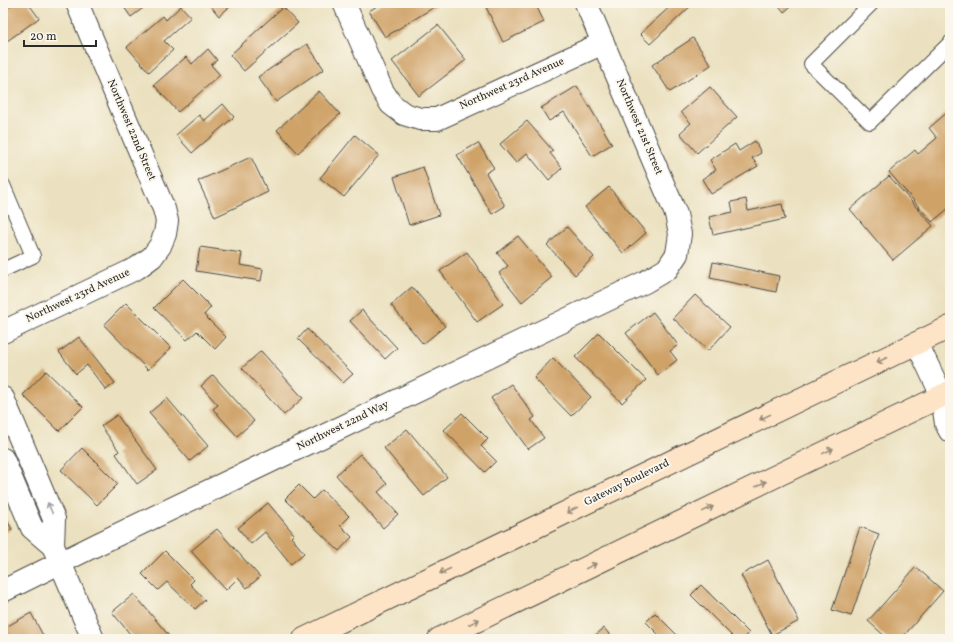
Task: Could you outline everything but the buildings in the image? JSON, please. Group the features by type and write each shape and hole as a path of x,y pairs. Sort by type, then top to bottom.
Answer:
{"main road":[{"name":"Gateway Boulevard","path":"304,639 950,327"},
{"path":"439,639 947,397"}],"street":[{"name":"Northwest 22nd Street","path":"77,3 164,209 166,221 165,234 160,246 152,257"},
{"name":"Northwest 23rd Avenue","path":"344,3 382,90 391,104 404,114 420,119 437,119 603,43"},
{"name":"Northwest 21st Street","path":"586,3 676,214 680,234 677,254"},
{"name":"Northwest 22nd Way","path":"3,591 57,554 98,544 645,282 667,269 677,254"},
{"name":"Northwest 23rd Avenue","path":"3,332 137,268 152,257"},
{"path":"917,343 947,397 946,424 950,431"},
{"path":"3,398 54,519 57,554 93,639"},
{"path":"3,459 32,528 57,554"}],"lane":[{"path":"872,3 811,64 870,122 950,43"},
{"path":"3,185 33,256 3,270"}]}
